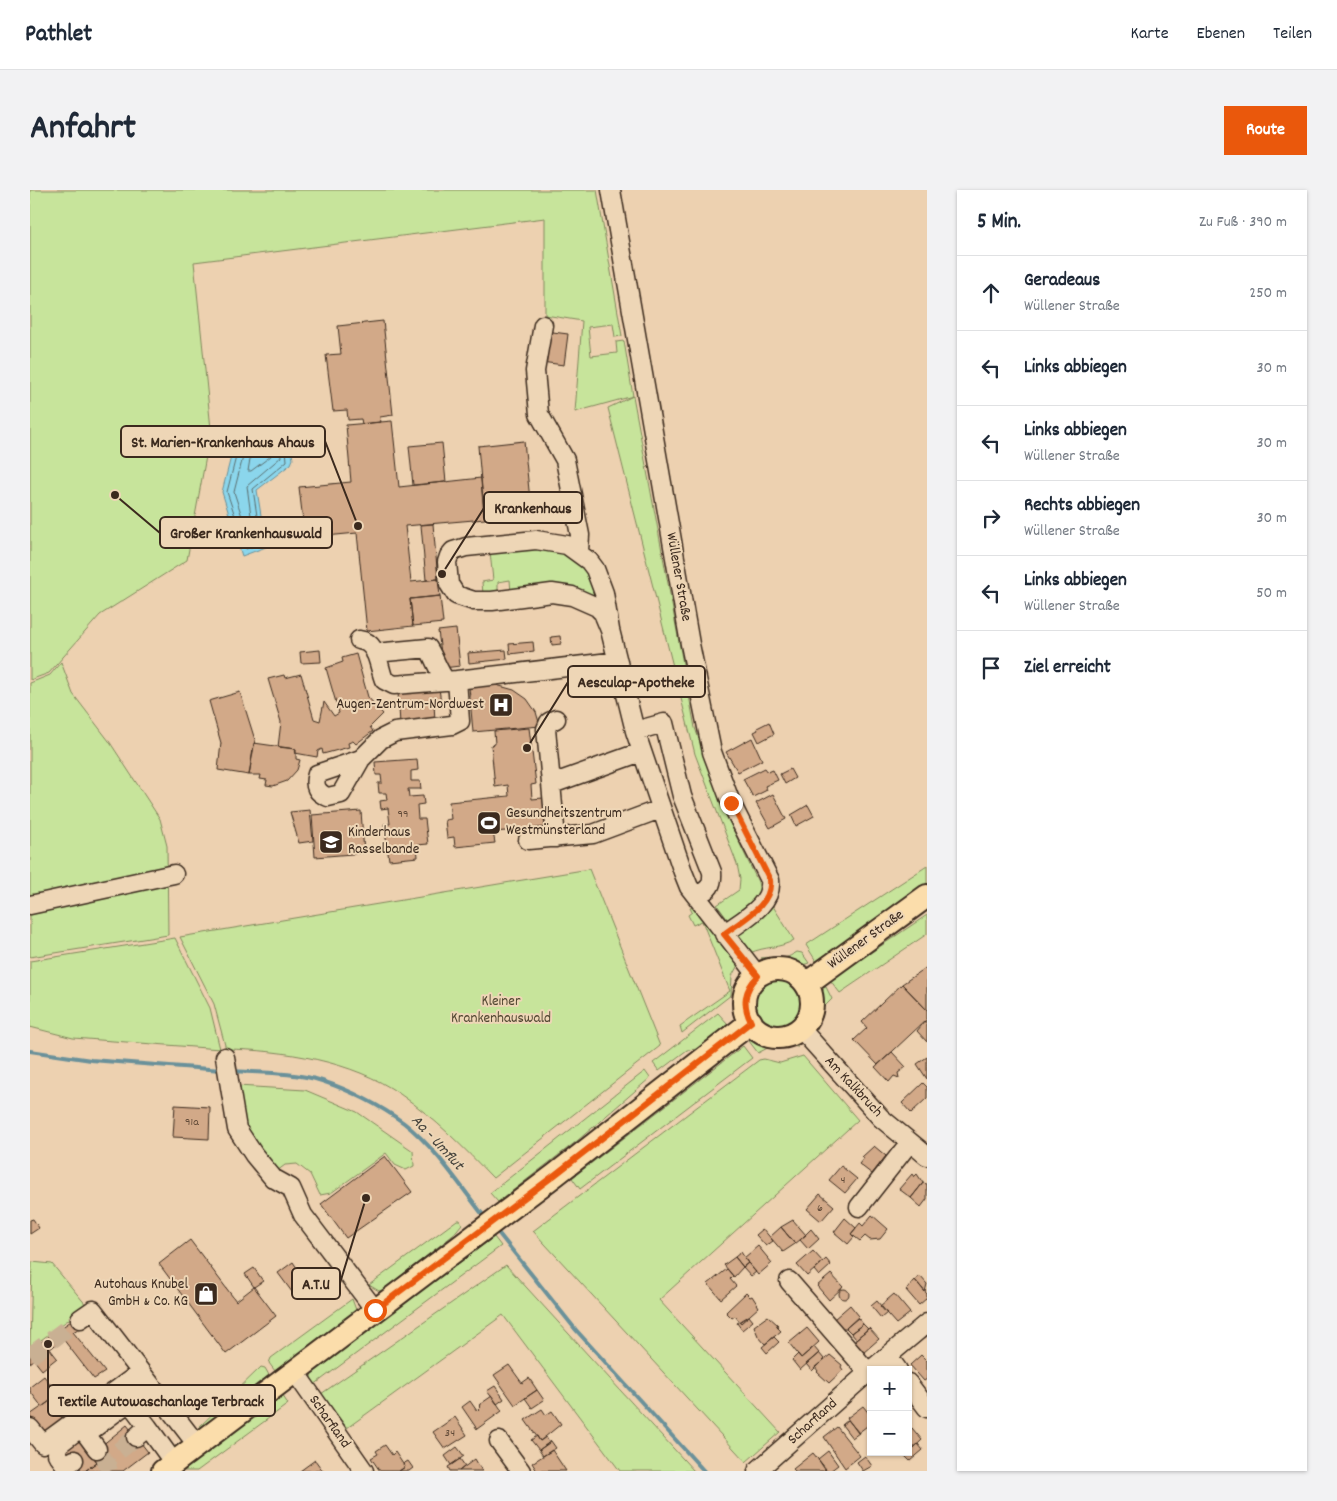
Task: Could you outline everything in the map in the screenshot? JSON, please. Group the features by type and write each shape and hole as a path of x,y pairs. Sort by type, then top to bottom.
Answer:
{"main road":[{"name":"Wüllener Straße","path":"806,984 927,896"},
{"path":"778,969 788,970 798,975 806,984 812,1002 811,1013 800,1028 789,1035 778,1036 758,1030 751,1022 744,1002 746,992 758,976 778,969"},
{"path":"168,1467 493,1222 751,1022"}],"street":[{"name":"Wüllener Straße","path":"611,190 690,644 712,752 731,803 770,880 771,888 765,901 724,934"},
{"path":"543,326 535,371 539,414 565,460 580,535 579,552"},
{"path":"610,630 603,613 597,607 572,596 552,593 492,601 474,600 456,595 449,584 446,562 453,551 466,547 536,540 567,545 589,561 600,579 610,630 635,731 682,872 690,887 724,934 758,976"},
{"path":"359,640 366,641 374,648 384,680 394,686 618,662"},
{"path":"361,759 382,739 395,732 452,726 460,721 452,680 438,671 434,656 428,648 375,653"},
{"path":"556,719 549,722 546,729 556,838"},
{"path":"635,731 664,723 682,796 712,872 711,885 707,890 697,895"},
{"path":"552,784 641,752"},
{"path":"528,840 593,834 660,809"},
{"path":"30,905 174,874"},
{"name":"Am Kalkbruch","path":"800,1028 881,1118 927,1156"},
{"path":"225,1059 237,1129 254,1156 273,1178 291,1188 303,1215 375,1310"},
{"path":"859,1206 910,1142"},
{"path":"789,1281 867,1368"},
{"path":"80,1319 93,1310 198,1446"},
{"name":"Scharfland","path":"876,1366 927,1324"},
{"path":"888,1356 895,1366"},
{"path":"30,1428 42,1444 141,1372"},
{"name":"Scharfland","path":"295,1372 364,1471"},
{"name":"Scharfland","path":"757,1471 867,1374"},
{"path":"912,1388 927,1408"},
{"path":"86,1434 129,1402 142,1432 168,1467"},
{"path":"74,1460 66,1466 57,1454 58,1445 81,1428 97,1449"},
{"path":"499,1441 520,1471"}],"green space":[{"path":"30,190 597,190 622,336 615,337 613,324 588,327 591,356 617,353 616,342 624,341 633,396 575,412 582,321 545,315 545,218 194,262 211,429 187,560 100,615 49,673 30,680"},
{"path":"633,396 695,728 728,819 758,882 760,894 728,920 717,905 739,890 740,879 737,864 695,754 608,408"},
{"path":"531,548 556,552 574,560 588,574 598,597 511,593 510,580 498,582 498,592 483,594 482,582 493,580 490,552"},
{"path":"61,662 73,694 109,741 160,819 167,846 168,935 30,957 30,683 50,675"},
{"path":"927,866 927,885 816,961 806,945"},
{"name":"Kleiner Krankenhauswald","path":"589,869 660,1046 493,1178 437,1123 413,1103 361,1073 317,1059 271,1052 226,1049 214,1004 180,937"},
{"path":"771,903 794,940 783,945 750,953 736,933"},
{"path":"695,907 738,965 732,976 731,995 682,1033 680,1026 730,991 702,921 693,925 688,915 692,912 690,908"},
{"path":"927,915 927,934 840,993 830,980"},
{"path":"175,938 210,1008 220,1049 73,1038 30,1027 30,961"},
{"path":"797,952 802,953 809,963 798,966 785,965 772,963 761,958 786,958"},
{"path":"774,977 784,977 797,984 804,997 804,1007 797,1020 784,1027 774,1027 765,1023 758,1016 754,1007 754,997 758,988 765,981"},
{"path":"825,985 832,999 820,1011 817,1030 815,1011"},
{"path":"718,1013 728,1024 699,1049 687,1050 659,1071 653,1063"},
{"path":"757,1039 781,1041 798,1047 775,1044 758,1053 749,1041"},
{"path":"743,1046 752,1058 580,1189 572,1178"},
{"path":"803,1056 858,1120 659,1300 780,1432 746,1462 533,1231 759,1060 764,1059 780,1063"},
{"path":"645,1071 650,1078 577,1141 498,1202 490,1193"},
{"path":"237,1086 305,1090 357,1112 413,1151 414,1166 406,1170 395,1165 386,1153 331,1193 320,1195 310,1174 297,1164 285,1165 277,1171 258,1151 244,1124"},
{"path":"457,1220 460,1220 462,1224 452,1236 383,1290 379,1291 369,1285"},
{"path":"494,1237 501,1246 314,1385 311,1378 312,1371"},
{"path":"32,1262 52,1264 87,1306 30,1348"},
{"path":"506,1265 694,1471 620,1471 503,1315 347,1428 321,1394"},
{"path":"352,1299 356,1310 354,1313 275,1371 269,1363 271,1358"},
{"path":"261,1367 265,1368 269,1375 202,1430 197,1429"},
{"path":"281,1393 288,1404 197,1471 180,1471"}],"water":[{"path":"288,432 293,459 291,464 257,490 266,547 242,556 222,492 234,445 260,434"}],"building":[{"path":"383,321 393,415 380,417 381,422 362,424 361,419 348,420 347,410 333,411 326,355 341,354 338,326"},
{"path":"545,331 568,334 564,365 541,362"},
{"path":"392,421 399,487 481,478 485,519 405,526 411,582 438,579 440,596 410,599 413,626 367,631 357,533 305,538 299,487 351,482 346,425"},
{"path":"524,441 531,510 484,515 478,446"},
{"path":"442,443 446,482 413,485 409,446"},
{"path":"433,524 438,579 426,580 421,525"},
{"path":"440,596 443,623 413,626 410,599"},
{"path":"456,629 460,666 443,668 438,631"},
{"path":"560,636 561,644 552,645 551,637"},
{"path":"533,642 534,651 510,654 509,644"},
{"path":"320,650 321,662 301,663 300,652"},
{"path":"506,650 507,659 469,663 468,653"},
{"path":"356,654 368,697 383,714 370,727 373,731 356,744 353,741 348,743 349,747 323,754 322,749 318,751 317,757 295,753 296,749 278,747 281,722 268,679 284,675 285,678 301,674 314,719 320,721 324,702 334,716 339,713 326,668 343,662 342,658"},
{"name":"Augen-Zentrum-Nordwest","path":"496,685 514,690 527,699 536,712 540,726 473,732 469,687"},
{"path":"439,688 441,703 434,704 435,721 400,724 398,692"},
{"path":"240,692 255,740 249,775 218,770 221,743 209,701"},
{"path":"769,722 774,734 759,742 754,732 758,730 757,728"},
{"path":"529,728 536,784 531,785 532,799 543,798 545,827 527,829 528,834 518,835 518,830 493,832 495,843 455,847 454,837 447,838 445,820 451,819 449,802 509,796 508,785 495,787 491,745 495,744 494,731"},
{"path":"752,738 762,760 738,772 726,752"},
{"path":"254,743 296,749 296,759 300,760 297,770 287,781 273,786 266,785 267,780 260,779 261,775 249,775"},
{"path":"417,759 418,770 411,771 411,781 420,781 421,789 408,789 409,797 423,796 424,804 417,805 418,819 425,819 428,844 417,845 418,857 389,860 384,824 390,824 388,808 381,809 380,801 387,800 386,793 379,793 378,783 382,783 381,775 376,775 375,762"},
{"path":"765,768 768,772 773,770 778,780 765,786 767,790 753,797 743,779"},
{"path":"790,769 795,778 785,784 780,774"},
{"path":"773,794 786,819 770,828 756,803"},
{"path":"808,805 814,816 796,826 791,815"},
{"path":"310,810 313,841 299,843 290,812"},
{"path":"361,811 364,853 315,857 312,815"},
{"path":"927,967 927,1010 902,984"},
{"path":"902,984 927,1010 927,1019 878,1065 854,1040 867,1028 862,1022"},
{"path":"925,1021 927,1024 927,1042 917,1031"},
{"path":"892,1052 906,1067 898,1073 899,1078 894,1076 889,1082 875,1067"},
{"path":"927,1057 927,1079 917,1064"},
{"path":"923,1083 927,1087 927,1098 911,1113 902,1103"},
{"path":"175,1105 210,1107 209,1139 173,1137"},
{"path":"874,1146 886,1156 872,1174 859,1164 864,1158 862,1157"},
{"path":"385,1156 412,1192 346,1238 321,1204"},
{"path":"841,1166 857,1179 845,1193 829,1180"},
{"path":"912,1174 914,1177 917,1174 923,1183 911,1198 899,1189"},
{"path":"923,1183 927,1184 927,1199 921,1207 911,1198"},
{"path":"820,1194 834,1206 821,1221 807,1209"},
{"path":"872,1215 888,1229 880,1239 870,1240 865,1236 860,1241 851,1234 860,1223 863,1226"},
{"path":"845,1218 856,1228 851,1234 854,1237 848,1244 834,1232"},
{"path":"33,1219 39,1228 30,1234 30,1220"},
{"path":"793,1220 806,1235 795,1244 781,1227"},
{"path":"781,1227 795,1244 783,1252 770,1237"},
{"path":"763,1229 773,1241 766,1246 756,1235"},
{"path":"811,1229 819,1239 808,1249 800,1240"},
{"name":"Autohaus Knubel GmbH & Co. KG","path":"190,1240 236,1301 254,1287 276,1316 226,1354 159,1264"},
{"path":"758,1246 772,1263 758,1275 744,1258"},
{"path":"813,1251 823,1262 807,1276 797,1265"},
{"path":"741,1252 748,1263 743,1267 735,1257"},
{"path":"735,1257 743,1267 734,1277 724,1265"},
{"path":"826,1259 831,1265 819,1276 814,1270"},
{"path":"293,1262 309,1286 295,1296 278,1273"},
{"path":"748,1263 756,1272 751,1276 743,1267"},
{"path":"254,1268 263,1281 254,1287 245,1274"},
{"path":"727,1269 733,1276 730,1279 736,1286 721,1299 708,1284"},
{"path":"831,1274 843,1287 829,1300 817,1286"},
{"path":"920,1276 927,1284 925,1292 915,1280"},
{"path":"915,1280 927,1294 927,1298 919,1305 906,1290"},
{"path":"842,1289 846,1289 849,1294 848,1298 842,1299 839,1296 839,1292"},
{"path":"746,1293 750,1297 752,1296 759,1307 741,1323 735,1316 732,1318 726,1312"},
{"path":"894,1294 910,1313 896,1324 880,1306"},
{"path":"877,1301 887,1313 881,1318 871,1306"},
{"path":"850,1305 859,1316 846,1328 841,1328 834,1319"},
{"path":"78,1316 80,1319 78,1329 73,1332 105,1372 94,1379 63,1339 50,1349 57,1358 42,1370 34,1360 30,1363 30,1350"},
{"path":"749,1316 753,1321 742,1330 737,1323"},
{"path":"768,1316 778,1325 776,1326 781,1331 765,1344 758,1336 754,1326"},
{"path":"858,1318 863,1324 851,1333 846,1328"},
{"path":"863,1324 868,1329 856,1339 851,1333"},
{"path":"807,1328 819,1342 801,1358 789,1343"},
{"path":"869,1328 879,1339 863,1353 855,1344 856,1339"},
{"path":"774,1337 779,1342 767,1353 762,1347"},
{"path":"814,1347 819,1353 800,1370 792,1360 798,1354 801,1358"},
{"path":"819,1353 824,1359 812,1371 806,1364"},
{"path":"830,1355 842,1365 843,1370 829,1383 817,1372 815,1367"},
{"path":"921,1355 927,1361 927,1379 924,1381 910,1365"},
{"path":"509,1365 522,1383 529,1378 537,1390 515,1405 494,1375"},
{"path":"44,1376 58,1395 42,1407 30,1391 30,1387"},
{"path":"495,1386 504,1399 497,1404 487,1391"},
{"path":"79,1388 88,1400 63,1419 54,1407"},
{"path":"537,1390 544,1400 532,1408 525,1398"},
{"path":"492,1396 502,1411 477,1429 462,1407 470,1401 477,1411 481,1407 479,1405"},
{"path":"50,1401 63,1419 40,1436 30,1423 30,1415"},
{"path":"863,1406 867,1411 867,1426 858,1433 847,1418"},
{"path":"542,1409 546,1415 552,1411 561,1424 540,1441 525,1420"},
{"path":"455,1417 467,1435 445,1449 433,1432"},
{"path":"848,1420 859,1433 852,1438 842,1425"},
{"path":"127,1425 148,1452 123,1471 104,1471 91,1454"},
{"path":"837,1427 860,1456 845,1468 824,1437"},
{"path":"912,1428 922,1440 912,1449"},
{"path":"537,1436 540,1441 546,1437 549,1443 539,1450 531,1440"},
{"path":"80,1439 97,1462 85,1471 82,1471 66,1450"},
{"path":"551,1441 556,1448 543,1456 539,1450"},
{"path":"918,1444 923,1450 910,1461 905,1456 912,1456 912,1450"},
{"path":"385,1445 392,1455 395,1452 405,1467 399,1471 380,1471 371,1458 378,1454 376,1451"},
{"path":"457,1447 464,1456 451,1465 445,1456"},
{"path":"552,1450 566,1471 537,1471 532,1463"},
{"path":"828,1451 838,1465 830,1471 826,1471 818,1459"},
{"path":"813,1453 826,1469 823,1471 795,1471 793,1469"},
{"path":"865,1456 872,1466 863,1471 857,1462"},
{"path":"460,1459 465,1466 459,1471 450,1471 448,1467"},
{"path":"475,1459 482,1471 459,1471"},
{"path":"315,1460 323,1471 300,1471"},
{"path":"408,1461 413,1468 409,1471 399,1471 405,1467 403,1464"},
{"path":"97,1462 104,1471 85,1471"}],"waterway":[{"name":"Aa - Umflut","path":"30,1051 91,1060 222,1070"},
{"name":"Aa - Umflut","path":"231,1071 277,1073 311,1078 343,1089 375,1105 404,1123 427,1144 448,1168 486,1219"},
{"name":"Aa - Umflut","path":"496,1230 576,1330 704,1471"}],"tunnel":[{"path":"30,1356 80,1319"},
{"path":"109,1471 106,1461 136,1437"}],"place":[{"name":"Großer Krankenhauswald","path":"115,495"},
{"name":"St. Marien-Krankenhaus Ahaus","path":"358,526"},
{"name":"Krankenhaus","path":"442,574"},
{"name":"Augen-Zentrum-Nordwest","path":"501,705"},
{"name":"Aesculap-Apotheke","path":"527,748"},
{"name":"Gesundheitszentrum Westmünsterland","path":"489,823"},
{"name":"Kinderhaus Rasselbande","path":"331,842"},
{"name":"A.T.U","path":"366,1198"},
{"name":"Autohaus Knubel GmbH & Co. KG","path":"206,1294"},
{"name":"Textile Autowaschanlage Terbrack","path":"48,1344"}],"route":[{"path":"375,1310 556,1174 751,1022 746,1013 744,1002 746,992 758,976 724,934 758,908 769,895 771,888 770,880 731,803"}]}
